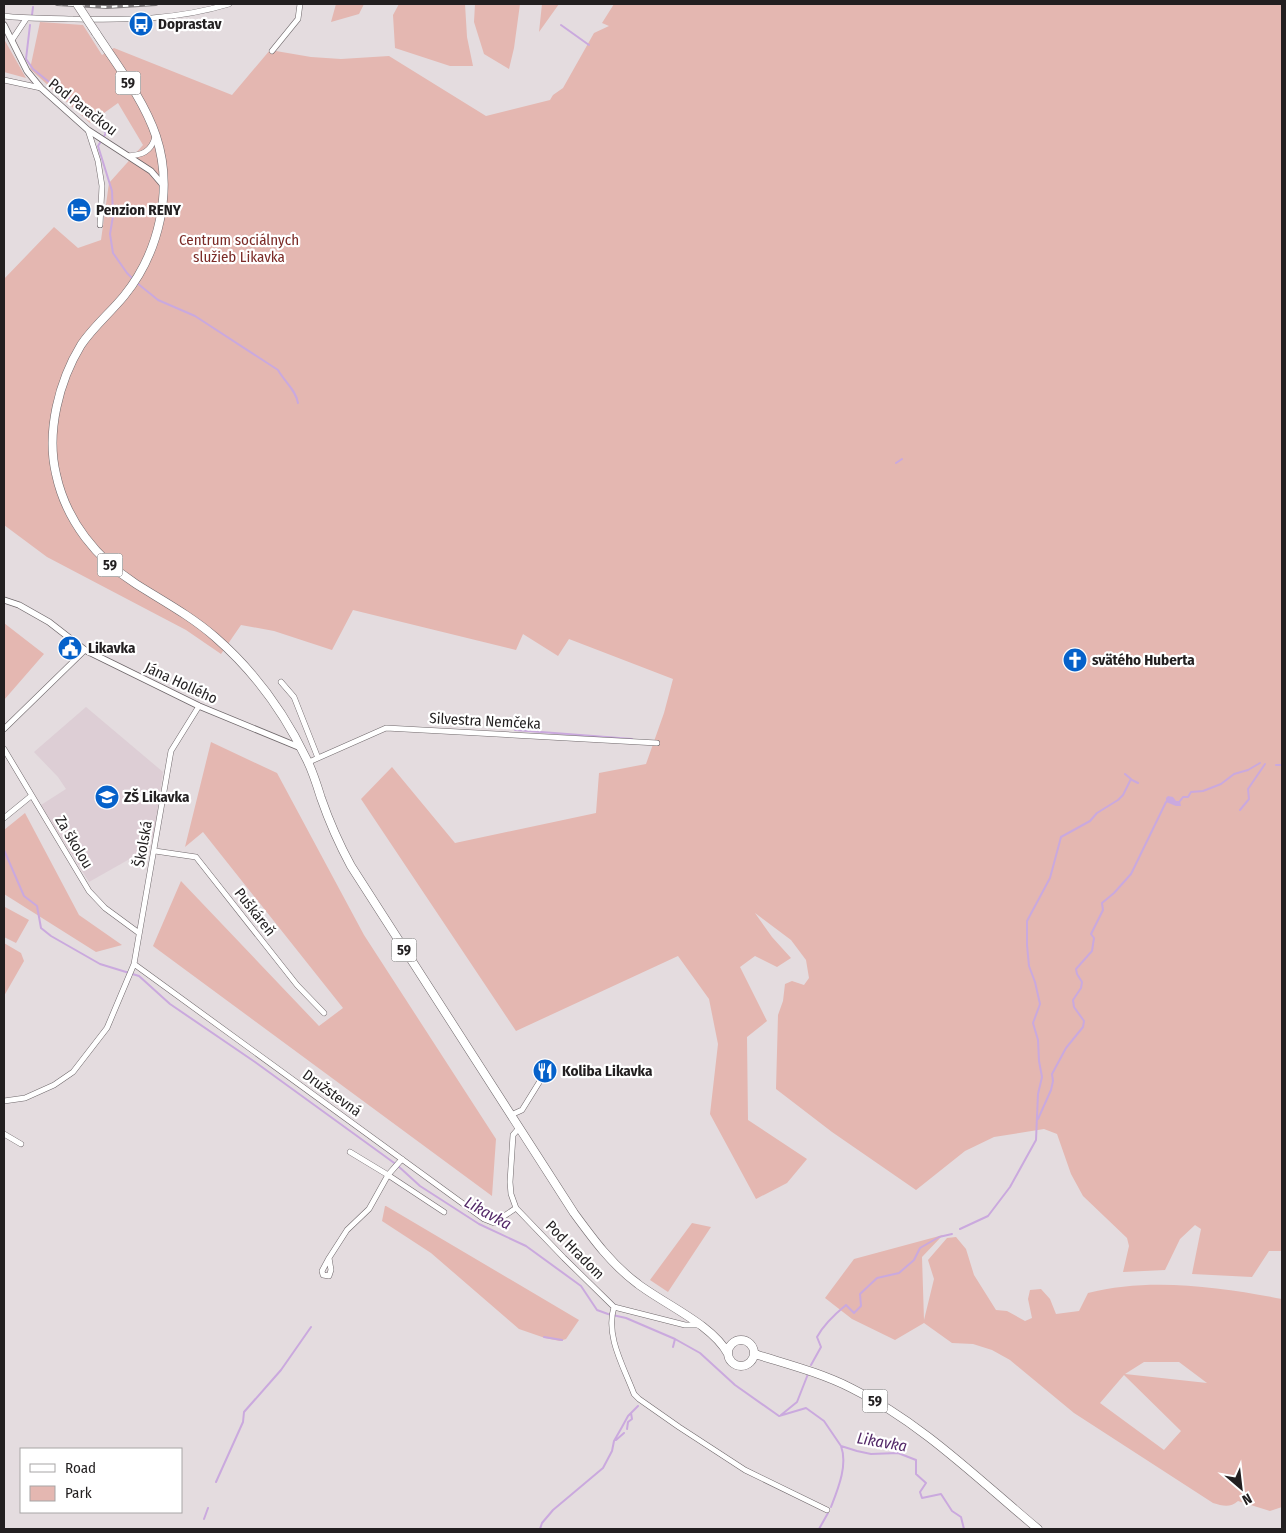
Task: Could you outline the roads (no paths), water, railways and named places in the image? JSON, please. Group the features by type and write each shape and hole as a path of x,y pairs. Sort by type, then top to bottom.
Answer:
{"main road":[{"name":"59","path":"77,4 142,106 156,135 162,163 163,185 160,217 154,243 145,265 125,295 81,346 71,365 61,392 54,423 54,468 62,495 81,531 107,562 136,584 205,629 239,660 276,707 309,762 329,821 351,866 574,1213 604,1252 636,1283 700,1325 725,1348 734,1364 742,1366 757,1362 798,1367"},
{"name":"59","path":"735,1341 749,1342 758,1356 809,1370 853,1388 910,1423 1038,1529"},
{"path":"719,1342 727,1344 735,1341"},
{"path":"728,1354 729,1347 735,1341"},
{"path":"749,1364 752,1361 754,1352"}],"street":[{"path":"4,16 26,19 131,20 175,17 229,4"},
{"path":"272,51 298,19 300,4"},
{"path":"12,40 26,19"},
{"path":"4,25 27,71 41,88"},
{"name":"Pod Paračkou","path":"4,80 41,88 88,130 151,172 163,185"},
{"path":"88,130 98,161 102,186 100,225"},
{"path":"127,156 139,155 148,151 156,135"},
{"name":"Jána Hollého","path":"4,600 19,605 49,622 85,650 199,706 301,748"},
{"path":"4,729 85,650"},
{"path":"281,682 294,697 318,758"},
{"name":"Školská","path":"4,1101 25,1098 54,1085 73,1072 107,1028 134,964 171,751 199,706"},
{"name":"Silvestra Nemčeka","path":"309,762 386,728 657,743"},
{"name":"Za školou","path":"4,749 89,891 98,902 139,934"},
{"path":"4,818 32,796"},
{"name":"Puškáreň","path":"155,851 196,857 297,985 324,1012"},
{"name":"Družstevná","path":"134,964 484,1219 494,1224 516,1208"},
{"path":"511,1115 522,1110 540,1081"},
{"path":"516,1208 511,1194 510,1182 512,1135 519,1128"},
{"path":"4,1134 21,1144"},
{"path":"350,1152 444,1212"},
{"path":"328,1258 347,1230 369,1209 388,1175 402,1159"},
{"name":"Pod Hradom","path":"516,1208 613,1312"},
{"path":"700,1325 685,1325 613,1312 613,1338 634,1394 745,1470 827,1510"}],"waterway":[{"path":"32,15 33,7"},
{"path":"30,25 26,59 33,69 69,98 106,133 98,146 112,191 113,216 110,234 113,253 134,280"},
{"path":"561,25 589,45"},
{"path":"137,283 158,300 195,316 278,370 297,398 298,403"},
{"path":"896,463 902,459"},
{"path":"515,730 632,739"},
{"path":"1180,801 1183,797 1188,797 1191,792 1203,791 1221,784 1234,774 1248,770 1260,763"},
{"path":"1240,810 1249,799 1248,789 1265,764"},
{"path":"1276,765 1282,765"},
{"path":"960,1229 988,1216 1010,1187 1036,1140 1038,1094 1042,1077 1038,1040 1033,1023 1040,1004 1029,966 1027,921 1050,878 1061,837 1090,821 1097,813 1118,800 1123,795 1131,779 1125,774"},
{"path":"1132,780 1138,783"},
{"path":"1038,1119 1051,1090 1052,1074 1066,1048 1083,1027 1084,1021 1074,1007 1073,1000 1081,988 1082,982 1076,969 1092,951 1094,938 1091,934 1103,910 1102,903 1131,874 1166,802"},
{"name":"Likavka","path":"4,850 24,896 37,906 41,928 51,936 100,964 139,976 170,1004 255,1062 397,1165 420,1186 479,1224 526,1246 581,1286 597,1310 626,1318 675,1339 700,1353 735,1385 779,1416 806,1408 824,1421 841,1446 871,1454 898,1453 916,1460 916,1474 926,1483 920,1492 922,1498 941,1494 952,1511 961,1517 964,1529"},
{"path":"811,1365 821,1347 817,1337 834,1316 846,1305 854,1313 861,1306 860,1294 877,1278 899,1273 914,1260 920,1248 939,1237 952,1234"},
{"path":"216,1482 243,1422 244,1412 281,1370 311,1327"},
{"path":"544,1337 562,1340"},
{"name":"Likavka","path":"673,1347 675,1339"},
{"path":"781,1415 797,1402 808,1374"},
{"path":"540,1529 542,1523 553,1510 603,1468 612,1451 614,1441 628,1416 638,1406"},
{"path":"627,1429 628,1422 632,1419 631,1413"},
{"path":"616,1440 624,1433"},
{"path":"831,1507 843,1469 841,1446"},
{"path":"204,1519 208,1508"},
{"path":"819,1529 828,1513"}],"railway":[{"path":"57,4 107,7 156,4"}],"place":[{"name":"Doprastav","path":"141,24"},
{"name":"Penzion RENY","path":"79,210"},
{"name":"Likavka","path":"70,648"},
{"name":"svätého Huberta","path":"1075,660"},
{"name":"ZŠ Likavka","path":"107,797"},
{"name":"Koliba Likavka","path":"545,1071"}],"park label":[{"name":"Centrum sociálnych služieb Likavka","path":"239,248"}]}
